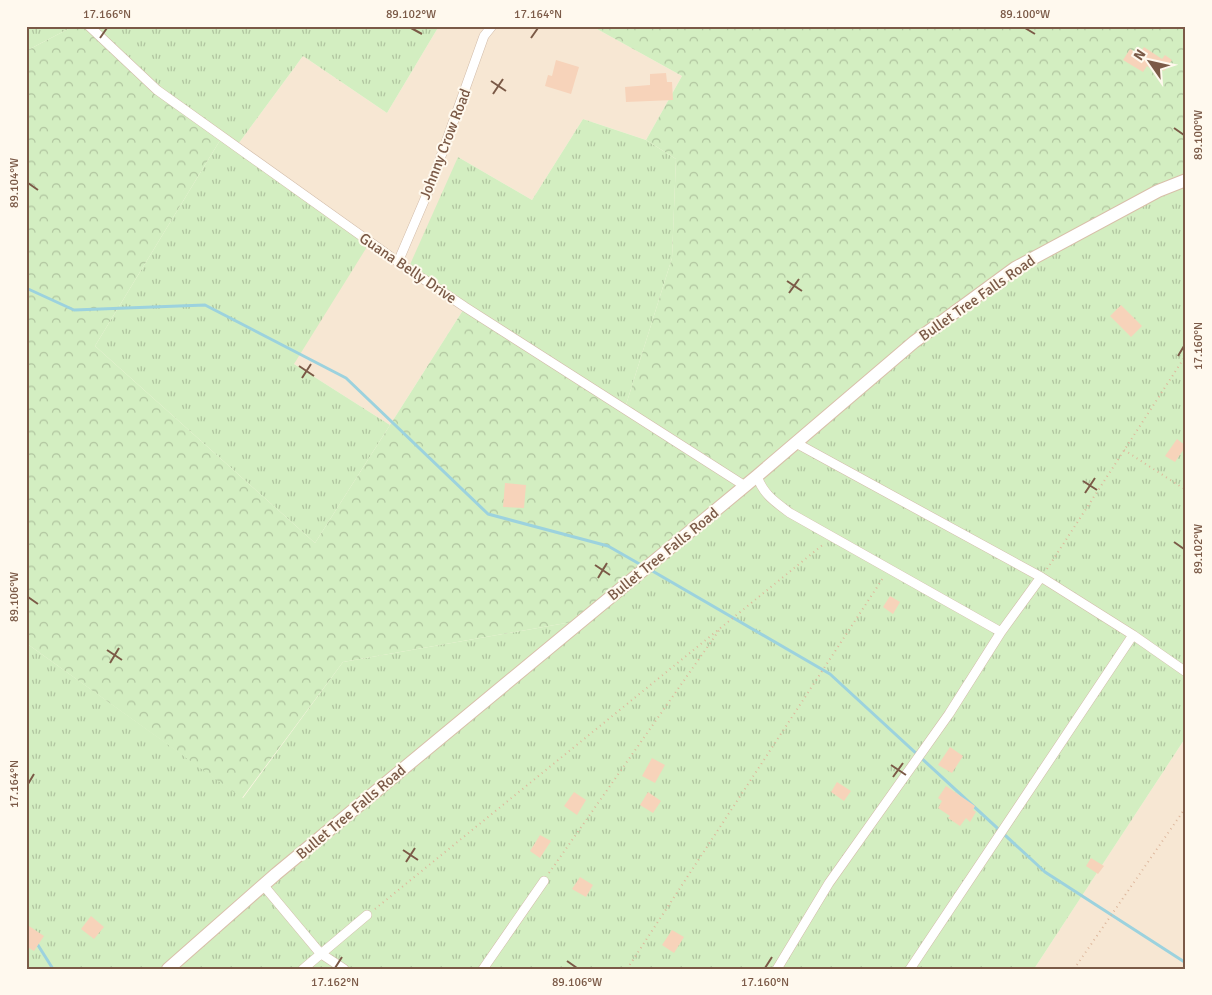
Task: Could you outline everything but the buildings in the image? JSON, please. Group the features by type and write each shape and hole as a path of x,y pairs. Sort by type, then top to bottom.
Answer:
{"main road":[{"name":"Bullet Tree Falls Road","path":"168,969 264,886 757,476 914,342 1015,268 1158,191 1186,180"}],"street":[{"name":"Guana Belly Drive","path":"89,26 157,90 398,262 745,486"},
{"name":"Johnny Crow Road","path":"398,262 430,187 484,36 492,26"},
{"path":"796,443 1041,577 1133,634 1186,672"},
{"path":"757,476 761,487 769,498 790,512 1001,632"},
{"path":"777,969 829,883 949,714 1001,632 1041,577"},
{"path":"910,969 1133,634"},
{"path":"483,969 544,881"},
{"path":"264,886 320,953 344,969"},
{"path":"303,969 367,915"}],"path":[{"path":"1041,577 1186,355"},
{"path":"1124,450 1186,490"},
{"path":"367,915 834,536"},
{"path":"627,969 890,568"},
{"path":"544,881 722,627"},
{"path":"1074,969 1186,807"}],"shaded area":[{"path":"439,26 597,26 597,29 682,76 646,140 583,119 532,200 458,157 465,307 390,425 294,364 236,147 303,56 387,113"},
{"path":"1186,737 1186,969 1034,969 1102,865"}],"green space":[{"path":"26,26 74,26 26,51"},
{"path":"74,26 89,26 157,90 222,137 95,346 315,543 465,307 625,408 672,258 676,159 646,140 682,76 597,29 597,26 1186,26 1186,180 1015,268 914,342 583,620 343,662 242,798 26,643 26,51"},
{"path":"89,26 439,26 387,113 303,56 236,147 370,242 294,364 390,425 315,543 95,346 222,137 157,90"},
{"path":"583,119 646,140 676,159 672,258 625,408 408,269 458,157 532,200"},
{"path":"1186,180 1186,737 1034,969 26,969 26,643 243,798 343,662 583,620 1015,268"}],"waterway":[{"path":"26,288 74,310 205,305 346,378 488,514 608,546 643,566"},
{"path":"649,569 830,674 1045,872 1186,963"},
{"path":"36,942 53,969"}]}
